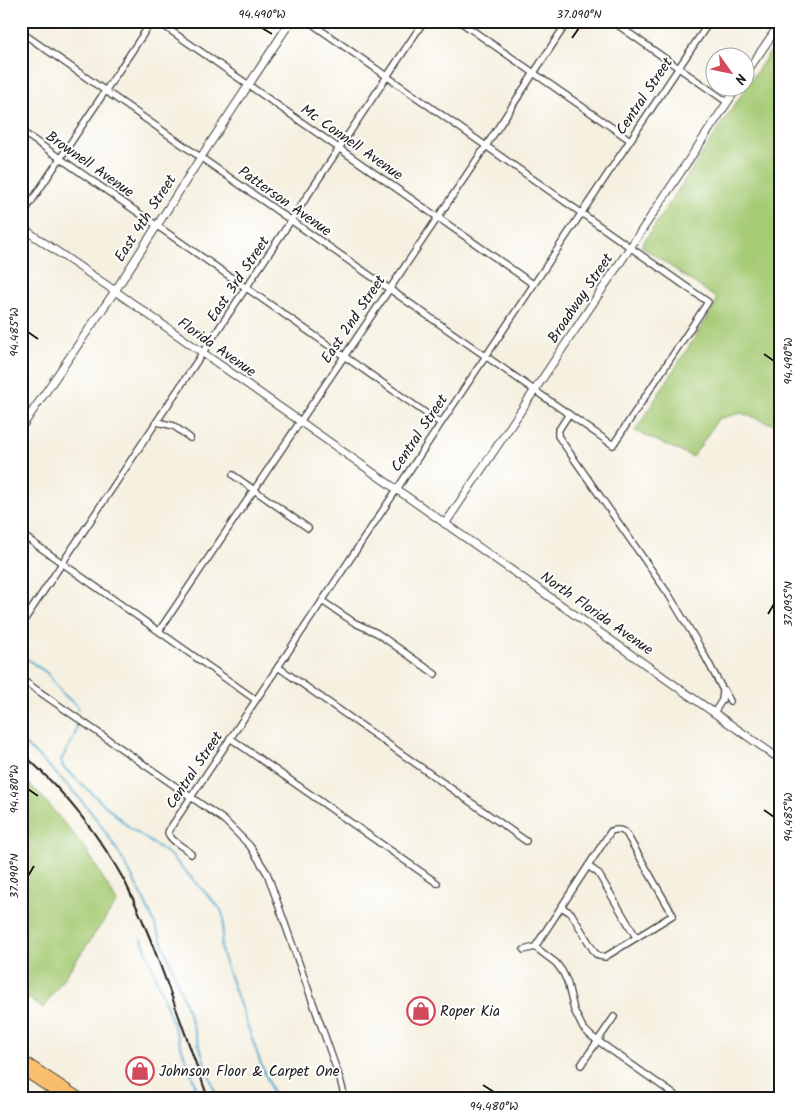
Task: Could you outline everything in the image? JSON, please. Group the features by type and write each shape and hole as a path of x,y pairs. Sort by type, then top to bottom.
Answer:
{"main road":[{"path":"21,1058 80,1098"},
{"path":"21,1070 64,1098"}],"street":[{"path":"21,217 152,21"},
{"name":"Mc Connell Avenue","path":"157,21 532,284"},
{"name":"East 4th Street","path":"21,428 115,291 291,21"},
{"path":"308,21 630,247"},
{"name":"East 3rd Street","path":"21,625 424,21"},
{"path":"459,21 630,140"},
{"name":"East 2nd Street","path":"159,631 486,146 568,21"},
{"path":"612,21 727,102"},
{"name":"Central Street","path":"191,854 186,848 172,840 168,833 532,284 710,21"},
{"path":"754,61 781,22"},
{"name":"Patterson Avenue","path":"21,32 613,445 708,302 630,247"},
{"name":"Broadway Street","path":"446,524 730,98"},
{"name":"Brownell Avenue","path":"21,131 440,423"},
{"name":"Florida Avenue","path":"21,227 396,489"},
{"path":"569,414 558,431 558,436 669,595 730,701"},
{"path":"157,422 174,426 190,438"},
{"path":"232,475 308,528"},
{"name":"North Florida Avenue","path":"396,489 781,760"},
{"path":"21,534 256,700"},
{"path":"322,601 355,623 377,633 435,674"},
{"path":"278,667 526,841"},
{"path":"21,679 230,825 256,854 267,872 345,1098"},
{"path":"714,713 723,698 723,688"},
{"path":"230,738 437,883"},
{"path":"524,950 535,947 561,907 611,831 620,829 626,833 673,915 605,957 595,953 571,913 561,907"},
{"path":"588,866 598,873 636,937"},
{"path":"535,947 556,963 562,971 567,981 577,1020 583,1028 598,1041 679,1098"},
{"path":"581,1065 614,1017"}],"green space":[{"path":"781,35 781,427 741,413 718,419 693,457 635,431 715,306 716,298 641,246 739,98 754,98 754,76"},
{"path":"21,777 39,793 86,849 117,902 43,1008 21,994"}],"waterway":[{"path":"21,655 47,673 62,693 76,705 78,710"},
{"path":"77,725 75,735 61,760 63,767 130,828 170,855 221,910 224,919 222,954 275,1098"},
{"path":"21,741 76,794 104,830 123,861 140,893 169,959 217,1098"},
{"path":"142,939 200,1098"}],"railway":[{"path":"21,752 51,781 78,812 103,846 125,882 155,952 208,1098"}],"place":[{"name":"Roper Kia","path":"421,1011"},
{"name":"Johnson Floor & Carpet One","path":"140,1071"}]}
